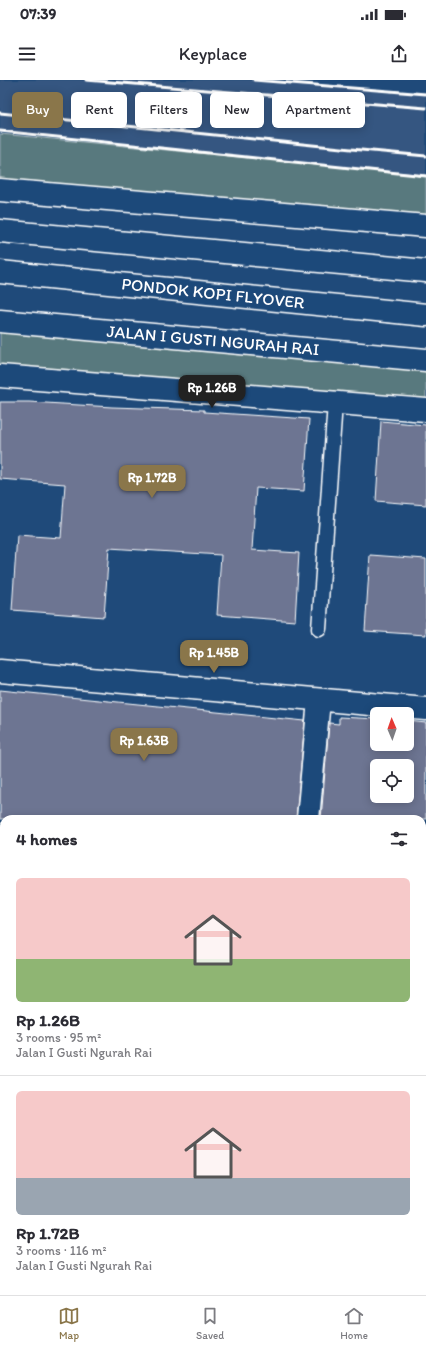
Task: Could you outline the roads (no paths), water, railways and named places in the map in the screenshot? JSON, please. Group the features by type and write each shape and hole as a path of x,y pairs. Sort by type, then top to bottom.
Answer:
{"main road":[{"path":"0,190 426,226"},
{"path":"0,231 426,271"},
{"name":"PONDOK KOPI FLYOVER","path":"0,272 426,315"},
{"name":"JALAN I GUSTI NGURAH RAI","path":"0,320 426,360"},
{"path":"0,376 426,410"},
{"path":"0,671 426,709"},
{"path":"308,815 320,700"}],"lane":[{"path":"319,629 336,402"}],"railway":[{"path":"86,80 426,108"},
{"path":"254,80 426,94"},
{"path":"0,113 426,156"},
{"path":"0,131 426,176"}]}
